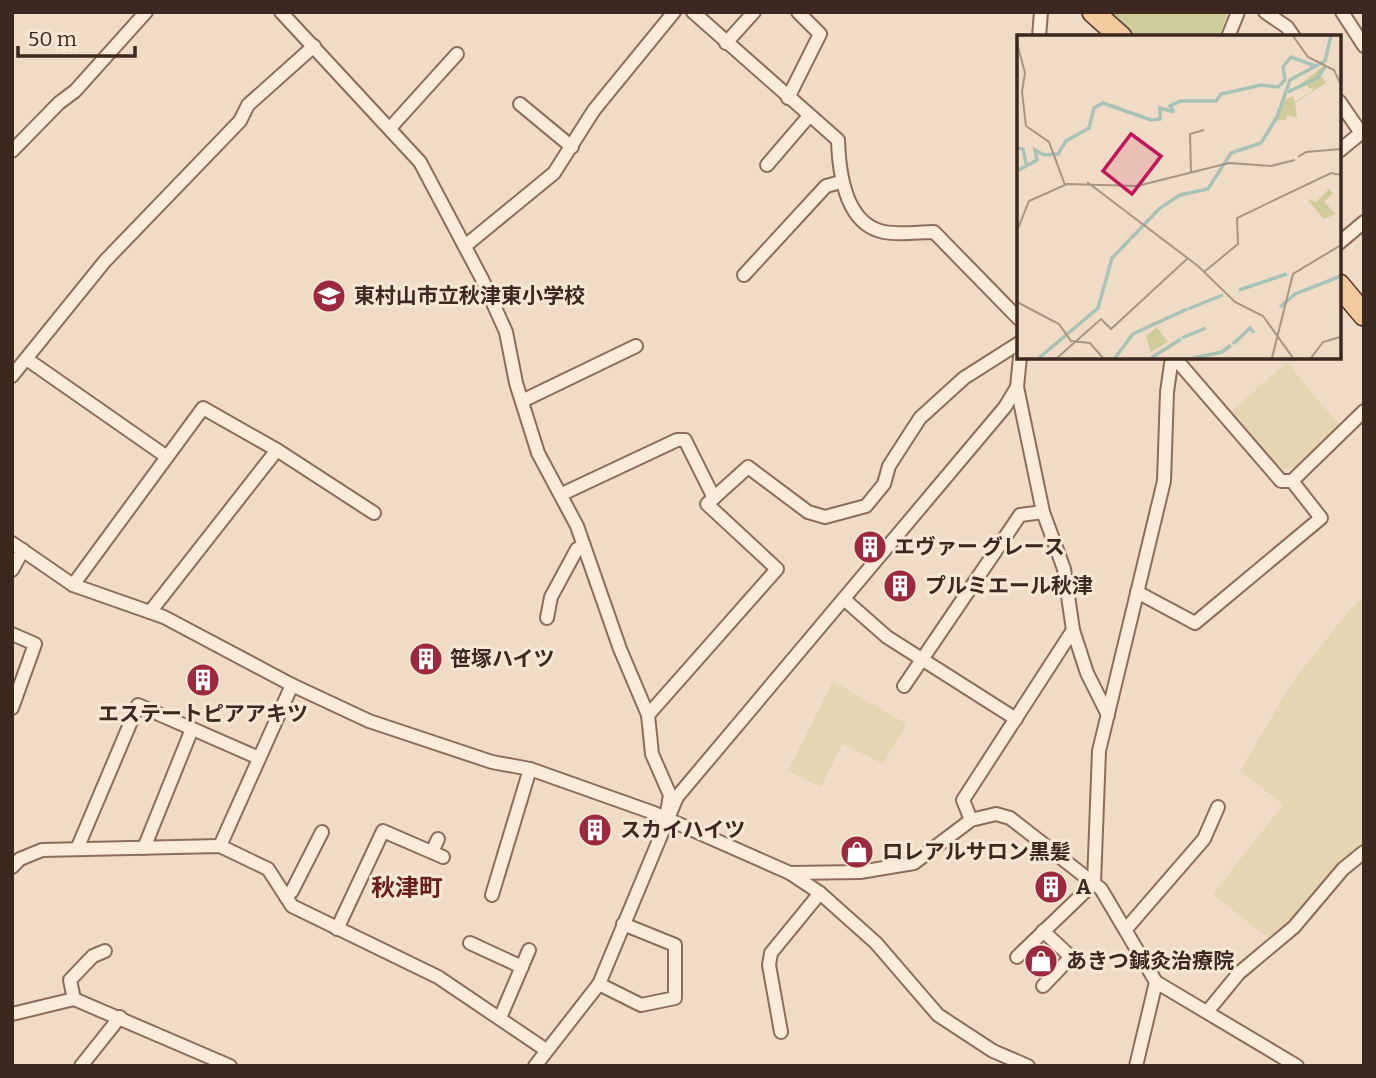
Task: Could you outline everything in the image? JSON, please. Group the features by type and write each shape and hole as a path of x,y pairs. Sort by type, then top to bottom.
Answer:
{"main road":[{"path":"1093,12 1119,35"},
{"path":"1341,287 1364,315"}],"street":[{"path":"12,151 59,103 75,91 146,12"},
{"path":"281,12 391,127 419,162 465,246 506,332 522,401 538,453 562,494 584,546 620,649 648,715 652,754 670,795 666,818"},
{"path":"465,246 554,173 594,110 674,12"},
{"path":"693,12 838,140 841,182 858,217 883,232 934,232 1017,317"},
{"path":"726,43 754,12"},
{"path":"788,98 820,34 798,12"},
{"path":"1039,35 1041,12"},
{"path":"1229,35 1238,12"},
{"path":"1265,12 1287,27 1293,35"},
{"path":"1342,12 1364,46"},
{"path":"12,376 105,261 240,121 248,105 314,46"},
{"path":"391,127 457,54"},
{"path":"520,104 572,147"},
{"path":"1341,104 1361,133 1341,149"},
{"path":"767,165 809,116"},
{"path":"744,275 826,186 841,182"},
{"path":"1341,241 1364,222"},
{"path":"745,254 755,263"},
{"path":"648,715 777,569 707,504 748,467 808,512 825,517 866,506 884,484 889,466 920,418 964,378 1017,344"},
{"path":"522,401 636,346"},
{"path":"1020,359 1017,387 1043,512 1064,569 1073,630 1087,673 1108,715"},
{"path":"1017,957 1094,883 1099,751 1164,481 1167,392 1173,359"},
{"path":"1175,359 1281,481 1292,481 1364,411"},
{"path":"27,360 167,457"},
{"path":"535,1066 599,984 677,797 845,600 1005,407 1017,387"},
{"path":"73,585 202,408 276,450 374,513"},
{"path":"562,494 677,440 685,440 714,498"},
{"path":"150,612 276,450"},
{"path":"1137,592 1195,623 1321,518 1292,481"},
{"path":"904,686 1020,515 1043,512"},
{"path":"547,618 551,597 577,549 584,546"},
{"path":"12,570 18,547 73,585 150,612 369,721 492,762 530,769 666,818 790,873 820,893 876,943 938,1014 993,1051 1028,1066"},
{"path":"845,600 887,637 1016,719"},
{"path":"971,820 963,800 1073,630"},
{"path":"12,634 35,644 12,708"},
{"path":"220,846 292,685"},
{"path":"77,849 138,705 260,758"},
{"path":"144,848 192,729"},
{"path":"492,895 530,769"},
{"path":"1126,929 1204,839 1219,807"},
{"path":"790,873 860,873 914,863 971,820 996,814 1010,818 1101,889 1156,982 1291,1064"},
{"path":"337,929 383,831 438,855 438,839"},
{"path":"286,897 292,891 322,832"},
{"path":"15,861 42,850 220,846 268,869 292,906 438,976 546,1050"},
{"path":"1207,1012 1239,973 1294,927 1343,869 1362,857"},
{"path":"354,859 367,865"},
{"path":"781,1032 769,965 771,953 820,893"},
{"path":"599,984 641,1004 675,998 675,946 623,924"},
{"path":"1043,931 1071,957 1043,986"},
{"path":"470,943 522,967"},
{"path":"500,1018 529,950"},
{"path":"74,999 70,980 93,956 105,951"},
{"path":"1136,1066 1156,982"},
{"path":"12,1014 74,999 230,1066"},
{"path":"81,1066 120,1017"}],"shaded area":[{"path":"1105,12 1228,12 1220,35 1132,35"},
{"path":"1287,362 1339,425 1294,468 1280,469 1232,411"},
{"path":"1364,596 1364,841 1290,922 1268,938 1213,894 1283,805 1240,771 1291,684 1349,610"},
{"path":"833,681 907,724 883,764 842,744 821,787 788,771"}],"place":[{"name":"東村山市立秋津東小学校","path":"329,296"},
{"name":"エヴァー グレース","path":"870,547"},
{"name":"プルミエール秋津","path":"900,586"},
{"name":"笹塚ハイツ","path":"426,659"},
{"name":"エステートピアアキツ","path":"203,680"},
{"name":"スカイハイツ","path":"595,830"},
{"name":"ロレアルサロン黒髪","path":"857,852"},
{"name":"A","path":"1051,887"},
{"name":"あきつ鍼灸治療院","path":"1041,961"}],"district":[{"name":"秋津町","path":"407,888"}]}
